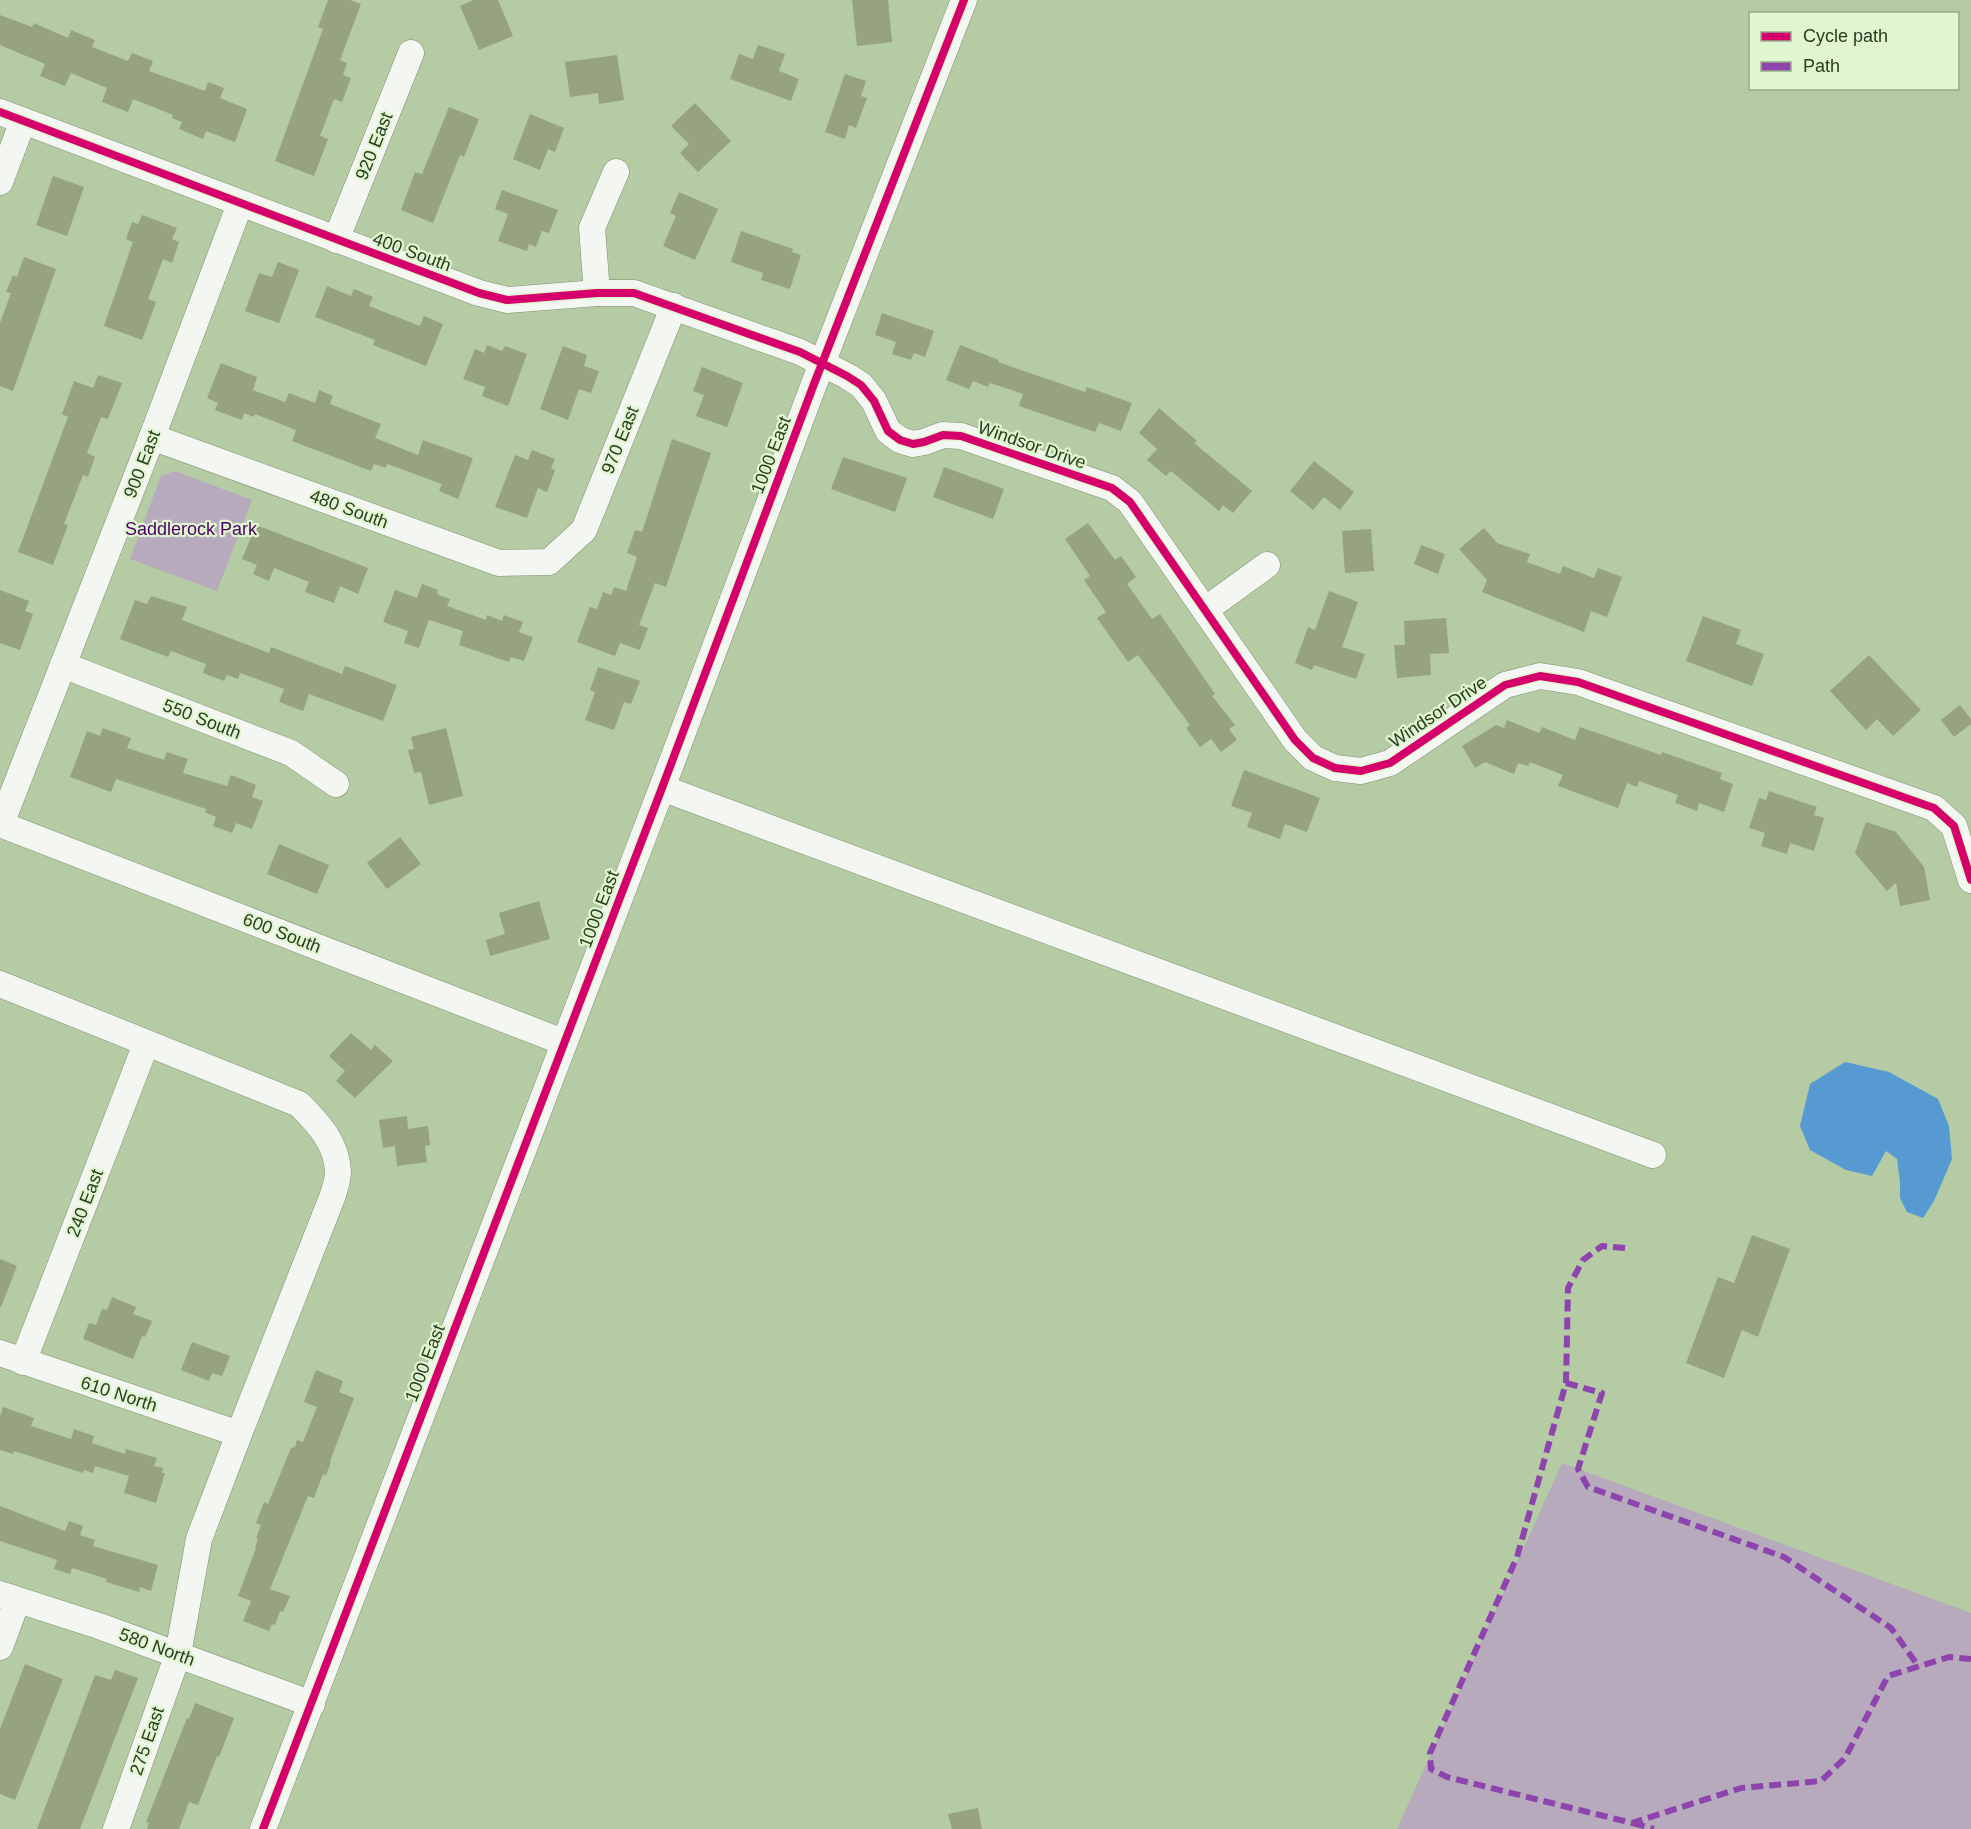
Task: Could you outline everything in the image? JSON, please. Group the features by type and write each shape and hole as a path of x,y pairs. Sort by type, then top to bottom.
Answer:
{"street":[{"name":"1000 East","path":"263,1829 662,788 822,363 964,0"},
{"name":"920 East","path":"336,240 411,53"},
{"name":"400 South","path":"11,117 479,293 507,300 597,293 634,293 800,352 822,363"},
{"path":"0,182 11,117"},
{"path":"597,293 592,228 616,172"},
{"name":"900 East","path":"1,824 240,204"},
{"name":"970 East","path":"549,562 584,530 674,306"},
{"name":"Windsor Drive","path":"822,363 861,386 874,401 888,431 900,440 913,444 943,435 961,436 1112,489 1130,502 1295,740 1313,758 1335,768 1361,771 1390,763 1504,685 1540,676 1578,682 1934,808 1954,826 1971,880"},
{"name":"480 South","path":"152,437 499,563 549,562"},
{"path":"1205,610 1267,565"},
{"name":"550 South","path":"63,665 291,753 336,784"},
{"path":"662,788 1653,1155"},
{"name":"600 South","path":"1,824 563,1042"},
{"name":"275 East","path":"0,984 300,1104 322,1127 334,1151 338,1173 333,1195 199,1539 178,1654 116,1829"},
{"name":"240 East","path":"12,1357 146,1044"},
{"name":"610 North","path":"12,1357 238,1434"},
{"path":"0,1647 9,1598"},
{"name":"580 North","path":"9,1598 99,1626 312,1704"}],"green space":[{"name":"Saddlerock Park","path":"175,471 252,500 217,591 130,559 161,476"},
{"path":"1562,1463 1971,1613 1971,1829 1397,1829"}],"water":[{"path":"1845,1062 1889,1072 1938,1099 1949,1126 1952,1159 1934,1201 1923,1218 1907,1212 1900,1198 1897,1159 1886,1151 1872,1176 1846,1170 1810,1150 1800,1126 1810,1084"}],"building":[{"path":"328,0 350,0 361,4 340,60 347,63 343,75 351,78 342,102 334,99 320,136 328,139 314,176 275,161 323,29 318,27"},
{"path":"473,0 498,0 513,36 479,50 460,6"},
{"path":"852,0 888,0 892,42 857,46"},
{"path":"0,15 32,27 34,23 68,38 71,30 95,40 92,47 128,61 132,53 153,61 149,71 205,91 208,82 224,88 220,98 247,109 235,142 206,131 203,139 179,129 182,122 172,118 173,115 133,99 128,112 102,102 107,88 71,73 65,86 40,76 45,64 0,45"},
{"path":"758,45 785,54 779,71 799,79 791,101 730,79 739,54 753,59"},
{"path":"617,55 624,100 599,104 598,93 570,97 565,62"},
{"path":"845,74 866,81 861,96 867,98 856,128 849,125 845,139 825,132"},
{"path":"695,103 731,141 698,172 680,153 689,144 671,126"},
{"path":"449,107 479,119 464,157 460,155 433,223 401,210 415,172 422,174"},
{"path":"530,114 564,128 555,152 548,149 540,170 513,159"},
{"path":"53,176 84,187 67,236 36,225"},
{"path":"502,190 558,210 549,233 542,231 536,247 529,244 527,251 498,241 508,214 495,209"},
{"path":"679,192 718,209 695,260 663,246 676,216 670,213"},
{"path":"142,215 177,228 172,239 179,242 172,263 163,259 148,299 156,302 142,340 104,326 133,242 126,239 132,222 138,224"},
{"path":"741,231 793,249 792,252 801,255 790,289 761,280 763,273 731,262"},
{"path":"24,257 56,269 13,391 0,386 0,323 11,293 6,292 13,275 17,277"},
{"path":"278,262 299,270 279,323 245,311 259,273 272,277"},
{"path":"327,286 351,296 354,289 373,297 369,306 420,326 424,316 443,324 426,366 373,345 375,340 315,317"},
{"path":"882,313 934,331 925,357 914,353 911,360 892,354 896,342 875,335"},
{"path":"487,345 502,351 505,346 527,354 508,406 482,396 485,387 463,379 475,349 484,353"},
{"path":"960,345 999,360 998,362 1085,392 1087,387 1132,403 1121,431 1099,423 1095,432 1019,406 1023,394 990,383 988,387 973,381 969,389 946,380"},
{"path":"563,346 587,355 584,366 599,371 591,393 579,389 568,420 540,409"},
{"path":"221,363 257,377 253,390 285,402 289,393 315,403 319,390 333,396 330,404 381,424 375,438 418,455 423,440 473,458 458,499 439,491 442,484 387,464 386,468 374,464 371,471 292,441 296,430 255,414 254,417 244,413 242,420 215,410 218,403 207,398"},
{"path":"702,367 743,383 727,427 696,416 704,395 693,391"},
{"path":"98,375 122,383 108,419 101,417 87,453 95,457 88,477 83,475 64,524 68,525 53,565 18,552 68,417 62,414 74,381 93,388"},
{"path":"1159,408 1197,441 1194,443 1252,491 1233,513 1223,505 1219,511 1171,471 1166,476 1147,460 1157,449 1139,433"},
{"path":"672,439 711,453 666,587 655,583 639,625 648,628 640,650 620,643 615,656 577,642 590,607 597,609 603,592 611,595 614,587 626,591 637,557 627,553 635,530 642,532"},
{"path":"532,450 555,459 551,468 555,470 547,492 538,488 527,518 495,507 515,455 528,460"},
{"path":"843,457 907,478 895,512 831,489"},
{"path":"1314,461 1354,492 1340,510 1324,497 1313,510 1290,491"},
{"path":"944,467 1004,489 993,519 933,497"},
{"path":"1088,523 1115,560 1121,556 1136,577 1127,584 1152,619 1160,614 1215,694 1212,696 1235,725 1229,729 1237,740 1221,752 1211,739 1200,747 1186,728 1190,725 1138,655 1128,662 1097,618 1106,612 1084,580 1090,576 1065,539"},
{"path":"256,525 368,568 358,594 340,586 334,603 305,592 309,582 274,568 269,581 253,574 257,565 242,559"},
{"path":"1484,528 1497,543 1530,554 1527,562 1560,574 1563,566 1594,578 1598,568 1622,577 1607,617 1591,611 1584,632 1482,592 1487,580 1459,549"},
{"path":"1371,529 1374,571 1345,573 1342,531"},
{"path":"1421,545 1445,554 1438,574 1414,564"},
{"path":"422,584 438,590 437,594 450,599 447,606 486,620 487,615 502,621 504,615 523,622 519,632 533,637 524,661 511,657 509,662 459,645 463,631 429,620 419,648 404,643 408,631 383,622 395,590 417,598"},
{"path":"0,590 29,601 25,611 33,614 20,650 0,643"},
{"path":"1329,591 1358,602 1342,647 1365,654 1356,679 1314,665 1312,670 1295,663 1308,627 1315,630"},
{"path":"151,596 187,607 182,620 269,653 271,647 342,674 345,666 397,685 383,721 309,694 303,711 279,702 284,689 240,673 238,679 227,675 224,681 203,673 206,664 171,651 168,657 120,639 135,600 147,604"},
{"path":"1703,616 1741,630 1736,644 1764,654 1752,686 1686,661"},
{"path":"1446,618 1449,653 1430,654 1431,675 1397,678 1394,645 1405,645 1404,621"},
{"path":"1869,655 1921,710 1893,736 1877,719 1866,730 1830,691"},
{"path":"598,667 640,681 631,704 624,702 614,730 585,720 595,692 590,690"},
{"path":"1960,705 1971,719 1971,724 1954,737 1941,720"},
{"path":"1507,720 1539,733 1542,727 1575,740 1580,727 1722,773 1720,779 1733,784 1724,812 1699,803 1697,811 1675,803 1678,795 1639,781 1637,787 1627,783 1618,808 1558,786 1563,775 1530,762 1528,766 1518,763 1514,774 1485,762 1475,768 1462,746 1496,725 1504,728"},
{"path":"103,728 131,738 127,748 164,760 167,752 188,759 183,773 227,786 231,775 256,785 252,797 263,801 252,829 236,823 232,833 213,826 216,817 205,812 206,809 116,779 111,792 70,777 87,731 100,736"},
{"path":"446,728 463,796 429,805 421,772 414,773 408,750 414,749 411,737"},
{"path":"1244,770 1320,798 1307,832 1285,824 1280,839 1247,827 1252,813 1231,806"},
{"path":"1769,791 1817,807 1814,815 1824,818 1814,851 1790,843 1787,854 1761,846 1765,833 1749,828 1759,798 1766,800"},
{"path":"1866,822 1896,832 1924,867 1930,900 1900,906 1896,883 1887,891 1855,853"},
{"path":"400,837 421,864 387,889 367,863"},
{"path":"279,844 329,865 317,894 267,874"},
{"path":"539,901 550,939 490,956 486,940 505,934 499,913"},
{"path":"351,1033 371,1050 375,1045 393,1061 355,1098 336,1081 345,1071 329,1056"},
{"path":"407,1116 408,1129 428,1126 430,1145 425,1146 427,1162 397,1166 395,1146 383,1148 379,1120"},
{"path":"1752,1235 1790,1249 1758,1337 1742,1330 1724,1378 1686,1363 1718,1277 1734,1283"},
{"path":"0,1259 17,1266 1,1307 0,1307"},
{"path":"112,1297 136,1307 133,1314 152,1321 145,1337 142,1336 133,1359 83,1339 89,1323 96,1325 102,1309 107,1310"},
{"path":"192,1342 230,1356 222,1376 212,1373 209,1381 181,1370"},
{"path":"316,1370 343,1381 339,1392 354,1398 326,1475 323,1474 314,1498 308,1496 270,1589 290,1596 283,1612 280,1611 275,1625 272,1624 269,1631 243,1621 251,1601 238,1596 256,1548 258,1539 256,1538 261,1525 256,1523 264,1502 268,1504 291,1448 295,1447 297,1440 303,1442 317,1407 304,1402"},
{"path":"3,1407 34,1418 31,1426 71,1439 74,1429 94,1436 92,1443 125,1454 126,1449 157,1458 154,1466 163,1468 162,1473 165,1473 156,1503 124,1493 129,1476 95,1466 93,1473 84,1470 83,1473 14,1451 13,1454 0,1450 0,1417"},
{"path":"0,1506 65,1531 69,1521 83,1526 80,1535 95,1540 93,1546 158,1565 151,1591 140,1587 139,1592 72,1568 70,1574 54,1569 57,1560 0,1541"},
{"path":"25,1664 63,1679 15,1800 0,1794 0,1729"},
{"path":"115,1670 138,1678 80,1829 37,1829 95,1675 111,1680"},
{"path":"195,1703 234,1718 198,1805 189,1802 179,1829 147,1829 149,1823 146,1822"},
{"path":"978,1808 982,1829 952,1829 948,1814"}],"marked path":[{"path":"1625,1248 1602,1246 1583,1260 1568,1288 1566,1383 1517,1557 1430,1753 1431,1769 1447,1777 1632,1823 1741,1788 1821,1781 1845,1758 1888,1676 1949,1657 1971,1659"},
{"path":"1566,1383 1602,1393 1578,1469 1588,1487 1784,1557 1891,1628 1919,1667"},
{"path":"1633,1823 1654,1829"}],"cycle path":[{"path":"263,1829 662,788 814,384 964,0"},
{"path":"0,112 479,293 507,300 597,293 634,293 800,352 847,376 861,385 874,401 888,431 900,440 913,444 943,435 961,436 1112,488 1130,502 1295,740 1313,758 1335,768 1361,771 1390,763 1505,685 1540,676 1578,682 1934,808 1954,826 1971,880"}]}
